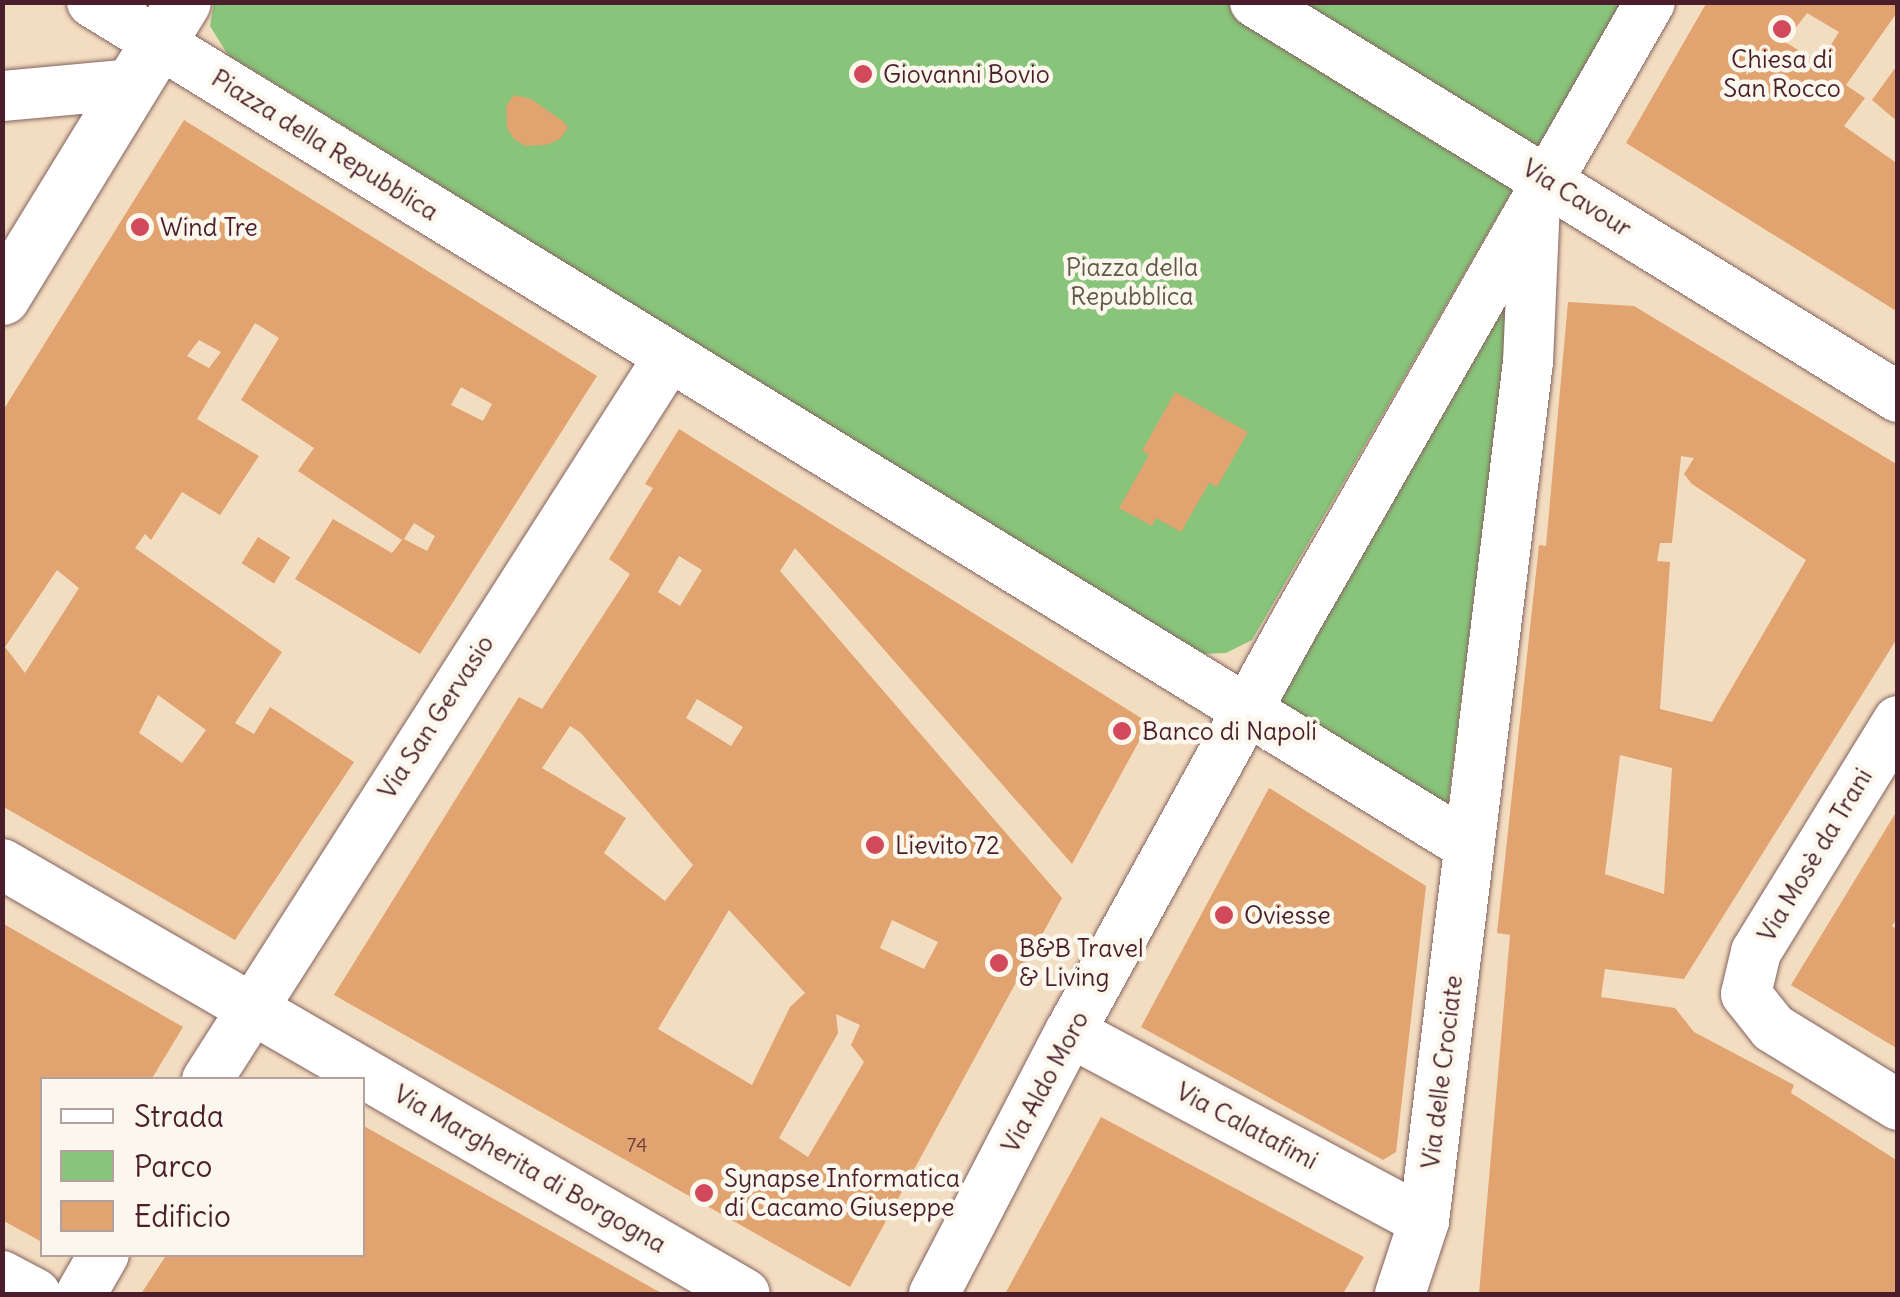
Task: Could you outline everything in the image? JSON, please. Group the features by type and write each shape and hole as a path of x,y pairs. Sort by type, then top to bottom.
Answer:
{"street":[{"name":"Piazza della Repubblica","path":"92,2 1246,713 1469,846"},
{"name":"Via Cavour","path":"1256,2 1542,189 1898,397"},
{"path":"1246,713 1650,2"},
{"path":"2,96 158,43"},
{"path":"2,297 158,43"},
{"path":"1469,846 1528,362 1542,189"},
{"name":"Via San Gervasio","path":"209,1077 250,1005 668,357"},
{"name":"Via Aldo Moro","path":"934,1294 1070,1032 1246,713"},
{"name":"Via Mosè da Trani","path":"1898,721 1756,952 1746,994 1773,1028 1898,1104"},
{"name":"Via delle Crociate","path":"1400,1294 1424,1221 1469,846"},
{"name":"Via Margherita di Borgogna","path":"2,864 745,1294"},
{"name":"Via Calatafimi","path":"1070,1032 1424,1221"},
{"path":"80,1294 102,1257"},
{"path":"2,1276 36,1294"}],"green space":[{"name":"Piazza della Repubblica","path":"214,2 1621,3 1252,640 1226,653 1200,654 228,55 210,26"},
{"path":"1496,301 1509,321 1447,812 1269,706"}],"building":[{"path":"1707,2 1898,2 1898,11 1846,85 1865,98 1844,126 1898,164 1898,312 1626,143","holes":["1807,13 1839,32 1820,63 1785,42"]},
{"path":"1898,64 1898,122 1872,100"},
{"path":"514,95 531,99 564,122 568,128 560,139 546,145 525,146 514,139 507,128 506,106"},
{"path":"184,120 597,376 420,654 295,579 333,519 392,553 402,540 298,471 314,448 241,400 279,338 255,323 197,419 259,456 220,515 182,492 151,540 145,534 135,548 282,652 235,723 254,734 270,707 354,762 235,940 2,806 2,412","holes":["199,340 221,352 209,368 187,356","461,387 492,404 483,421 451,405","414,523 435,536 427,551 404,539","57,570 79,588 25,673 5,647","158,695 206,730 182,763 139,733"]},
{"path":"1568,302 1634,306 1898,465 1898,637 1684,979 1605,969 1601,997 1675,1008 1694,1032 1794,1085 1791,1093 1898,1161 1898,1294 1479,1294 1510,935 1497,933 1539,545 1546,546","holes":["1681,456 1694,458 1684,474 1692,484 1806,560 1712,722 1660,709 1670,562 1657,561 1660,543 1672,543","1620,755 1672,768 1664,894 1605,874"]},
{"path":"1175,392 1248,432 1217,487 1209,483 1181,532 1156,518 1152,526 1119,508 1149,455 1142,451"},
{"path":"679,429 1149,723 1072,864 795,548 780,571 1062,898 850,1287 334,995 519,697 542,709 630,574 609,559 653,488 645,484","holes":["679,556 702,570 680,606 658,592","697,699 743,727 731,746 686,718","570,726 581,733 693,865 665,901 604,853 626,818 542,768","729,910 805,993 790,1007 752,1085 658,1029","892,920 938,942 924,969 880,948","836,1014 860,1025 851,1045 864,1062 808,1157 779,1138 838,1033"]},
{"path":"258,537 290,557 274,583 242,563"},
{"path":"1269,788 1426,886 1396,1152 1383,1160 1141,1027"},
{"path":"1898,809 1898,917 1892,926 1898,930 1898,1049 1791,985"},
{"path":"2,923 183,1027 153,1077 40,1077 40,1241 2,1220"},
{"path":"1101,1117 1364,1257 1343,1294 1005,1294"},
{"path":"365,1127 663,1294 141,1294 165,1257 365,1257"}],"place":[{"name":"Chiesa di San Rocco","path":"1782,29"},
{"name":"Giovanni Bovio","path":"863,74"},
{"name":"Wind Tre","path":"140,227"},
{"name":"Banco di Napoli","path":"1122,731"},
{"name":"Lievito 72","path":"875,845"},
{"name":"Oviesse","path":"1224,915"},
{"name":"B&B Travel & Living","path":"999,963"},
{"name":"Synapse Informatica di Cacamo Giuseppe","path":"704,1193"}]}
